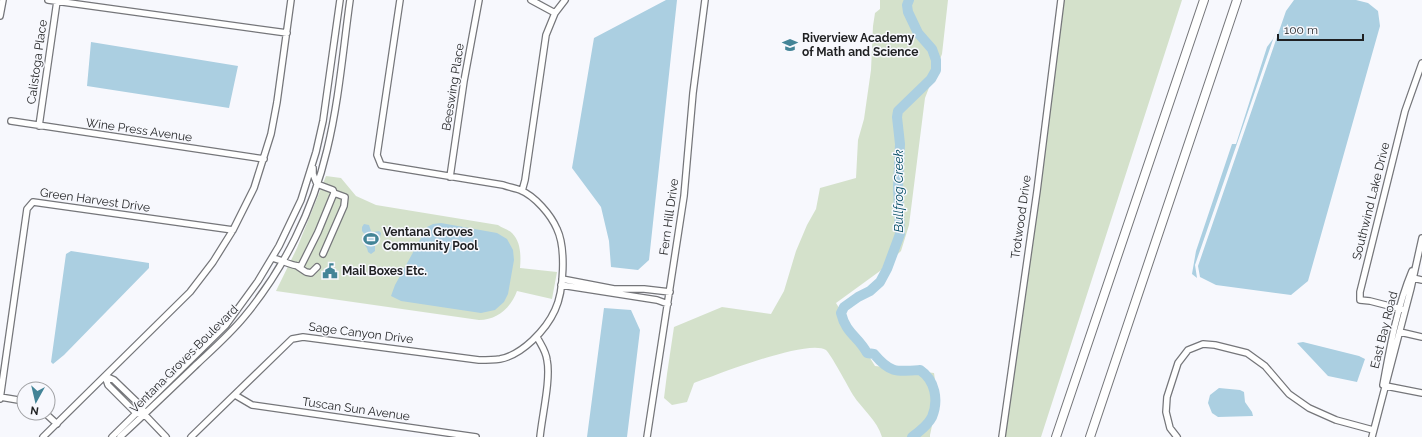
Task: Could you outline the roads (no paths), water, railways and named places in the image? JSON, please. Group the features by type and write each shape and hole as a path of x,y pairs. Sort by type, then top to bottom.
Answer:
{"highway":[{"path":"1056,437 1204,0"},
{"path":"1090,437 1237,0"}],"street":[{"path":"0,16 3,0"},
{"path":"48,0 287,33"},
{"path":"43,437 190,292 213,262 233,230 254,188 264,159 274,118 291,0"},
{"name":"Ventana Groves Boulevard","path":"112,437 226,325 248,296 273,258 298,205 314,160 323,121 340,0"},
{"name":"Ventana Groves Boulevard","path":"120,437 218,344 243,318 267,287 283,260 306,215 327,151 334,116 350,0"},
{"path":"400,0 377,155 381,165 503,185 522,190 540,205 557,229 562,244 562,282"},
{"name":"Beeswing Place","path":"450,177 464,81 479,0"},
{"path":"531,0 555,13"},
{"path":"522,190 544,43 555,13 565,0"},
{"name":"Fern Hill Drive","path":"647,437 684,196 693,93 705,0"},
{"name":"Trotwood Drive","path":"1002,437 1037,191 1061,0"},
{"name":"Calistoga Place","path":"39,126 57,1"},
{"name":"Southwind Lake Drive","path":"1402,309 1360,300 1360,292 1405,110 1422,63"},
{"name":"Wine Press Avenue","path":"11,122 264,159"},
{"path":"314,160 313,174 317,184 333,190 334,193 345,197 344,206 323,254"},
{"path":"297,266 301,266 318,232 334,193"},
{"name":"Green Harvest Drive","path":"16,400 0,398 27,209 33,202 233,230"},
{"name":"East Bay Road","path":"1380,405 1388,355 1413,278 1422,238"},
{"path":"273,258 283,260 306,272 311,273 317,267"},
{"name":"East Bay Road","path":"1372,437 1400,332 1402,309 1410,277 1416,262"},
{"path":"1413,278 1422,280"},
{"path":"562,282 614,289 644,289 670,292"},
{"path":"562,282 657,300 668,304"},
{"name":"Sage Canyon Drive","path":"191,437 292,339 303,337 479,360 501,359 520,351 537,337 555,310 562,282"},
{"path":"1400,332 1422,337"},
{"path":"537,337 544,349 547,361 547,378 540,437"},
{"path":"1177,437 1170,428 1166,412 1168,397 1178,363 1188,350 1203,344 1215,345 1247,353 1265,366 1289,394 1309,408 1336,420 1373,430"},
{"path":"105,376 114,380 142,407 144,414 166,437"},
{"path":"105,376 108,385 136,413 144,414"},
{"path":"1386,386 1422,393"},
{"name":"Tuscan Sun Avenue","path":"235,395 252,405 476,437"},
{"path":"54,421 57,424"}],"water":[{"path":"666,0 677,0 649,260 638,270 611,267 609,241 601,207 572,168 594,38"},
{"path":"1294,0 1356,0 1368,3 1378,11 1380,26 1308,281 1291,295 1216,285 1200,277 1198,266 1286,11"},
{"path":"1276,31 1195,265 1197,278 1192,274 1196,251 1232,144 1236,144 1267,47 1273,39"},
{"path":"91,42 238,66 229,108 87,86"},
{"path":"441,223 497,233 507,239 513,250 514,260 508,294 504,302 495,310 481,313 401,301 391,296 395,285 427,227 433,224"},
{"name":"Ventana Groves Community Pool","path":"364,224 369,225 371,231 379,231 381,233 380,238 375,241 375,251 371,254 368,252 364,244 364,239 366,236 362,231 362,227"},
{"path":"71,251 149,263 149,268 64,355 53,364 51,362 66,254"},
{"path":"604,308 631,310 640,330 627,437 587,437"},
{"path":"1303,342 1359,356 1365,359 1357,382 1328,376 1297,343"},
{"path":"1219,388 1240,390 1244,392 1245,402 1253,416 1218,417 1212,413 1208,403 1210,395"}],"waterway":[{"name":"Bullfrog Creek","path":"909,0 907,5 908,12 918,33 932,49 936,60 936,70 931,79 898,111 897,117 900,144 898,187 900,234 887,269 880,282 870,291 844,307 841,313 846,326 864,347 867,353 874,354 889,368 899,371 920,370 929,379 935,397 934,411 928,423 912,437"}],"place":[{"name":"Riverview Academy of Math and Science","path":"790,45"},
{"name":"Ventana Groves Community Pool","path":"371,239"},
{"name":"Mail Boxes Etc.","path":"330,271"}]}
